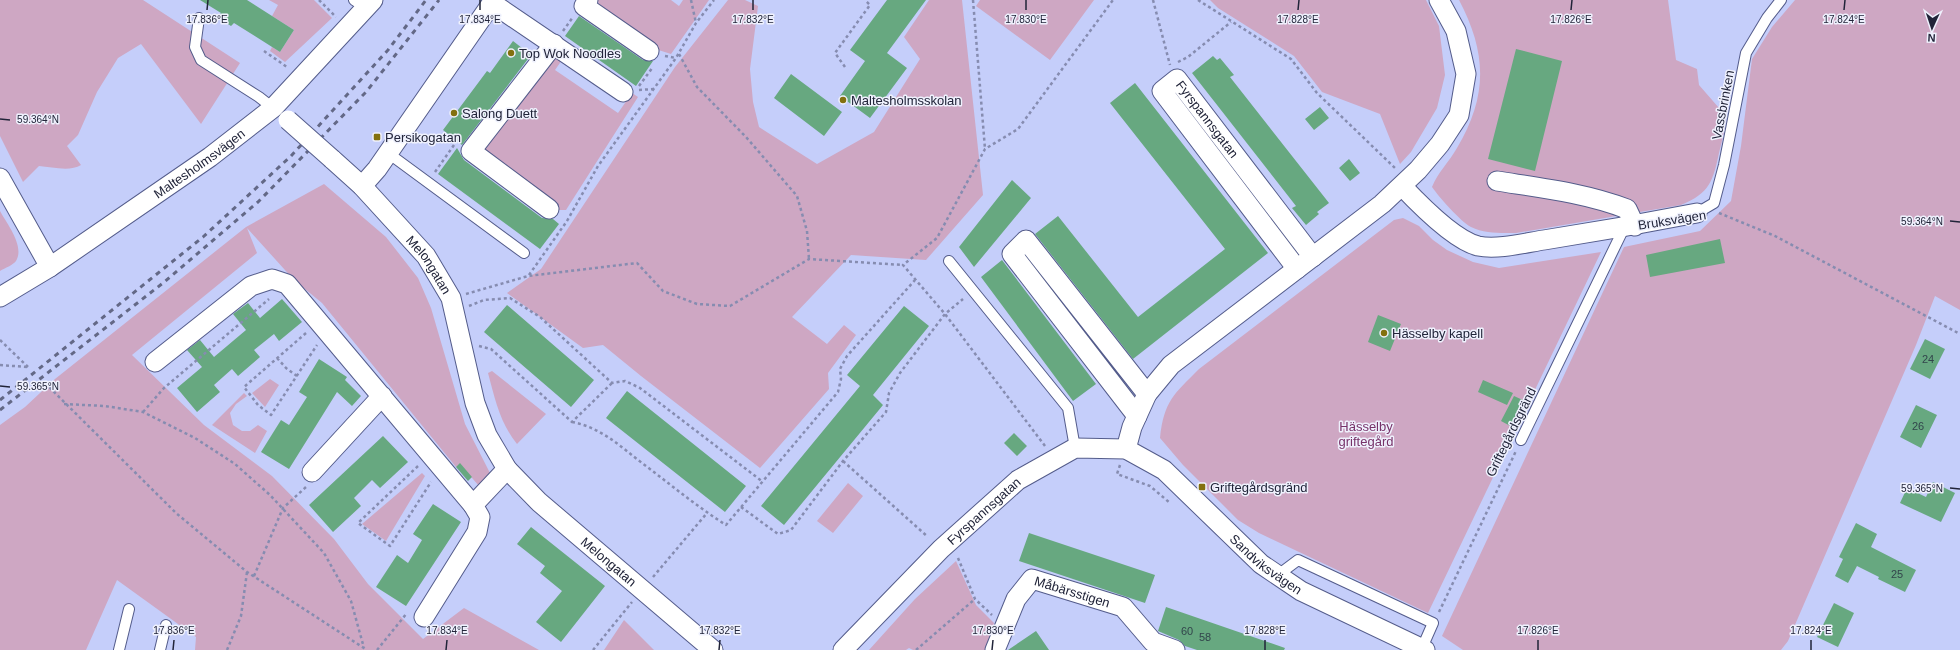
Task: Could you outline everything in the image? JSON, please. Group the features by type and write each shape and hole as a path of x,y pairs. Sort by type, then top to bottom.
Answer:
{"street":[{"path":"588,0 584,6 651,58"},
{"path":"1126,449 1137,416 1147,394 1171,365 1382,204 1402,186 1440,144 1458,115 1466,74 1456,31 1439,0"},
{"path":"362,186 388,153 493,2 623,92"},
{"name":"Maltesholmsvägen","path":"0,297 50,267 210,157 273,108 364,3"},
{"path":"549,209 471,151 554,44"},
{"name":"Fyrspannsgatan","path":"1297,269 1162,91 1177,79 1313,257"},
{"name":"Melongatan","path":"273,108 362,186 426,256 452,305 475,403 485,429 507,469 539,502 713,650"},
{"path":"0,178 50,267"},
{"path":"1497,181 1550,189 1600,199 1627,209 1629,227"},
{"name":"Bruksvägen","path":"1402,186 1420,205 1457,236 1478,246 1504,246 1629,227 1697,213"},
{"path":"1137,416 1012,254 1026,240 1147,394"},
{"path":"155,362 251,286 272,280 288,284 473,505 480,517 477,532 417,613"},
{"path":"312,472 382,396"},
{"name":"Fyrspannsgatan","path":"843,650 941,549 1018,480 1054,458 1075,448 1126,449"},
{"name":"Sandviksvägen","path":"1126,449 1164,470 1261,564 1314,597 1424,649"},
{"path":"473,505 507,469"},
{"name":"Måbärsstigen","path":"995,650 1016,599 1032,579 1123,607 1153,642 1175,650"}],"lane":[{"name":"Vassbrinken","path":"1697,213 1714,203 1724,165 1746,53 1767,18 1781,0"},
{"path":"199,18 195,47 201,60 259,96 273,108"},
{"path":"388,153 524,253"},
{"name":"Griftegårdsgränd","path":"1521,440 1629,227"},
{"path":"949,262 1068,408 1075,448"},
{"path":"1278,575 1298,560 1433,623 1424,649"},
{"path":"119,650 129,609"},
{"path":"160,650 166,625"}],"path":[{"path":"319,0 336,17"},
{"path":"691,0 696,23"},
{"path":"528,276 566,221 598,166 679,54 696,23 714,0"},
{"path":"845,66 835,53 870,5 865,0"},
{"path":"973,0 985,149"},
{"path":"452,305 528,276 637,263 663,291 697,304 730,306 809,259 903,266 937,238 985,149 1018,129 1113,0"},
{"path":"1153,0 1170,65 1188,57 1231,22"},
{"path":"1198,0 1291,59 1317,93 1394,165 1402,186"},
{"path":"331,22 341,11"},
{"path":"264,50 288,67 283,72"},
{"path":"679,54 697,87 746,137 797,196 807,230 809,259"},
{"path":"651,58 636,90 654,89"},
{"path":"428,183 456,143 459,146"},
{"name":"Bruksvägen","path":"1697,213 1719,213 1775,236 1960,334"},
{"path":"903,266 945,314 1054,458"},
{"path":"463,350 475,346 491,349 572,422 588,425 612,440 707,513 726,525 838,392 841,379 840,369 847,356 915,280"},
{"path":"741,507 778,534 791,530 843,462 886,412 889,393 900,373 945,314 973,291"},
{"path":"143,412 164,388 271,297"},
{"path":"452,305 510,298 540,317 612,383"},
{"path":"307,333 244,387 258,405 271,416 321,339"},
{"path":"0,340 28,367 0,365"},
{"path":"277,358 286,368 297,376"},
{"path":"572,422 612,383 625,381 640,388 763,482"},
{"path":"45,383 64,404 176,513 247,572 367,650"},
{"path":"64,404 105,406 143,412 196,438 236,464 284,508 324,554 351,601 364,648"},
{"name":"Griftegårdsgränd","path":"1433,623 1521,440"},
{"path":"424,461 358,523 390,546 432,481"},
{"path":"843,462 941,549"},
{"path":"254,576 284,508 310,483 312,472"},
{"path":"593,650 707,513"},
{"path":"958,558 975,599 987,609"},
{"path":"227,650 241,616 247,572"},
{"path":"916,650 975,599"},
{"path":"377,650 417,613"}],"green space":[{"path":"0,0 143,0 240,63 201,124 141,44 118,58 97,92 78,135 67,146 81,165 66,169 39,166 23,182 0,136"},
{"path":"269,0 314,0 332,18 285,62 270,51 272,47 280,52 294,30 272,16 278,5"},
{"path":"598,0 671,0 679,6 683,0 709,0 671,54 649,47 599,10"},
{"path":"728,0 745,0 758,6 750,69 753,102 759,127 817,164 874,132 920,59 904,37 929,0 962,0 983,195 926,260 851,255 792,317 827,344 844,325 856,335 828,373 829,389 760,468 603,345 583,348 507,293 541,269 675,67"},
{"path":"980,0 1094,0 1050,60 976,6"},
{"path":"1210,0 1426,0 1439,26 1445,75 1437,108 1411,152 1400,164 1380,114 1322,92 1294,56 1218,8"},
{"path":"1459,0 1668,0 1676,60 1697,69 1699,85 1726,116 1717,163 1709,185 1698,196 1681,205 1516,233 1487,232 1466,224 1432,187 1437,177 1451,158 1467,129 1479,92 1479,56 1475,38"},
{"path":"1795,0 1960,0 1960,310 1935,296 1916,345 1788,641 1781,650 1463,650 1442,636 1624,247 1700,231 1731,201 1741,146 1752,59 1772,27"},
{"path":"552,54 562,60 555,70 618,113 632,93 638,97 566,210 556,210 484,151 486,140"},
{"path":"324,184 386,237 418,278 431,308 465,424 491,475 479,486 460,464 456,467 322,303 294,280 247,228 257,253 132,355 204,425 272,476 334,539 368,584 423,639 464,608 539,650 195,650 196,637 117,580 86,650 0,650 0,425 25,407 55,379 246,227"},
{"path":"0,211 17,242 18,255 16,261 0,271"},
{"name":"Hässelby griftegård","path":"1403,218 1419,226 1433,240 1447,250 1473,262 1499,268 1601,252 1428,613 1259,533 1238,520 1183,465 1160,438 1164,415 1168,406 1177,392 1199,369 1394,220"},
{"path":"492,371 546,414 517,444 506,428 502,419 488,373"},
{"path":"270,379 279,385 265,407 252,393"},
{"path":"244,393 247,396 236,404 230,413 233,425 242,431 250,431 258,425 267,431 255,453 212,425"},
{"path":"422,473 425,476 386,541 362,524"},
{"path":"848,483 863,496 833,533 817,521"},
{"path":"956,561 976,605 994,623 988,650 913,650 909,648 906,650 869,650 915,599"},
{"path":"624,620 654,650 604,650"}],"building":[{"path":"200,0 247,0 294,30 280,52 234,23 231,26 218,18 221,13"},
{"path":"887,0 926,0 887,53 907,68 870,118 840,96 865,61 850,50"},
{"path":"579,16 643,60 653,61 636,86 565,36"},
{"path":"513,41 531,55 462,145 443,130 487,71 490,73"},
{"path":"1516,49 1562,61 1535,171 1488,159"},
{"path":"1213,56 1217,60 1220,58 1234,75 1230,77 1329,203 1317,212 1319,214 1306,225 1292,208 1296,206 1192,73"},
{"path":"791,74 842,112 824,136 774,98"},
{"path":"1135,83 1268,253 1133,359 1035,234 1058,216 1138,317 1225,249 1110,103"},
{"path":"1320,107 1329,118 1314,130 1305,119"},
{"path":"457,148 464,160 542,218 553,219 559,224 540,249 438,174"},
{"path":"1349,159 1360,173 1350,181 1339,168"},
{"path":"1012,180 1031,198 974,267 959,247"},
{"path":"1720,239 1725,263 1650,277 1646,255"},
{"path":"1002,260 1096,384 1073,401 981,277"},
{"path":"282,299 302,322 279,341 274,334 254,350 260,357 238,376 232,369 214,385 220,392 197,412 177,388 202,367 187,350 200,340 214,357 246,330 233,314 248,303 260,318"},
{"path":"507,305 594,380 571,407 484,332"},
{"path":"904,306 929,326 873,395 883,405 784,525 761,506 860,386 847,375"},
{"name":"Hässelby kapell","path":"1378,315 1401,324 1390,351 1368,342"},
{"path":"1925,339 1945,349 1930,379 1910,369"},
{"path":"319,359 347,377 345,380 361,396 352,406 337,392 289,469 261,452 281,420 289,425 307,397 299,392"},
{"path":"1483,380 1513,393 1507,405 1478,392"},
{"path":"627,391 746,486 725,512 606,418"},
{"path":"1514,396 1527,402 1514,428 1501,421"},
{"path":"1916,405 1937,415 1921,448 1900,437"},
{"path":"1014,433 1027,446 1017,456 1004,443"},
{"path":"383,436 408,462 380,488 372,480 354,498 361,506 333,532 309,505"},
{"path":"460,463 472,477 468,481 456,467"},
{"path":"1933,482 1955,493 1941,522 1900,503 1907,488 1926,497"},
{"path":"433,504 461,522 406,606 376,587 397,555 408,563 422,540 413,534"},
{"path":"1856,523 1877,534 1871,547 1916,570 1905,592 1878,579 1879,577 1857,566 1848,583 1835,576 1843,559 1839,557"},
{"path":"531,527 605,586 561,642 536,622 562,591 540,573 545,566 517,544"},
{"path":"1029,533 1155,575 1145,603 1019,561"},
{"path":"1834,603 1854,613 1838,647 1817,637"},
{"path":"1166,607 1285,648 1284,650 1197,650 1185,646 1179,640 1158,631"},
{"path":"1036,631 1049,650 1008,650"}],"railway":[{"path":"0,400 203,237 291,156 388,50 426,0"},
{"path":"0,410 163,283 258,202 366,92 439,0"}],"place":[{"name":"Top Wok Noodles","path":"511,53"},
{"name":"Maltesholmsskolan","path":"843,100"},
{"name":"Salong Duett","path":"454,113"},
{"name":"Persikogatan","path":"377,137"},
{"name":"Hässelby kapell","path":"1384,333"},
{"name":"Griftegårdsgränd","path":"1202,487"}]}
